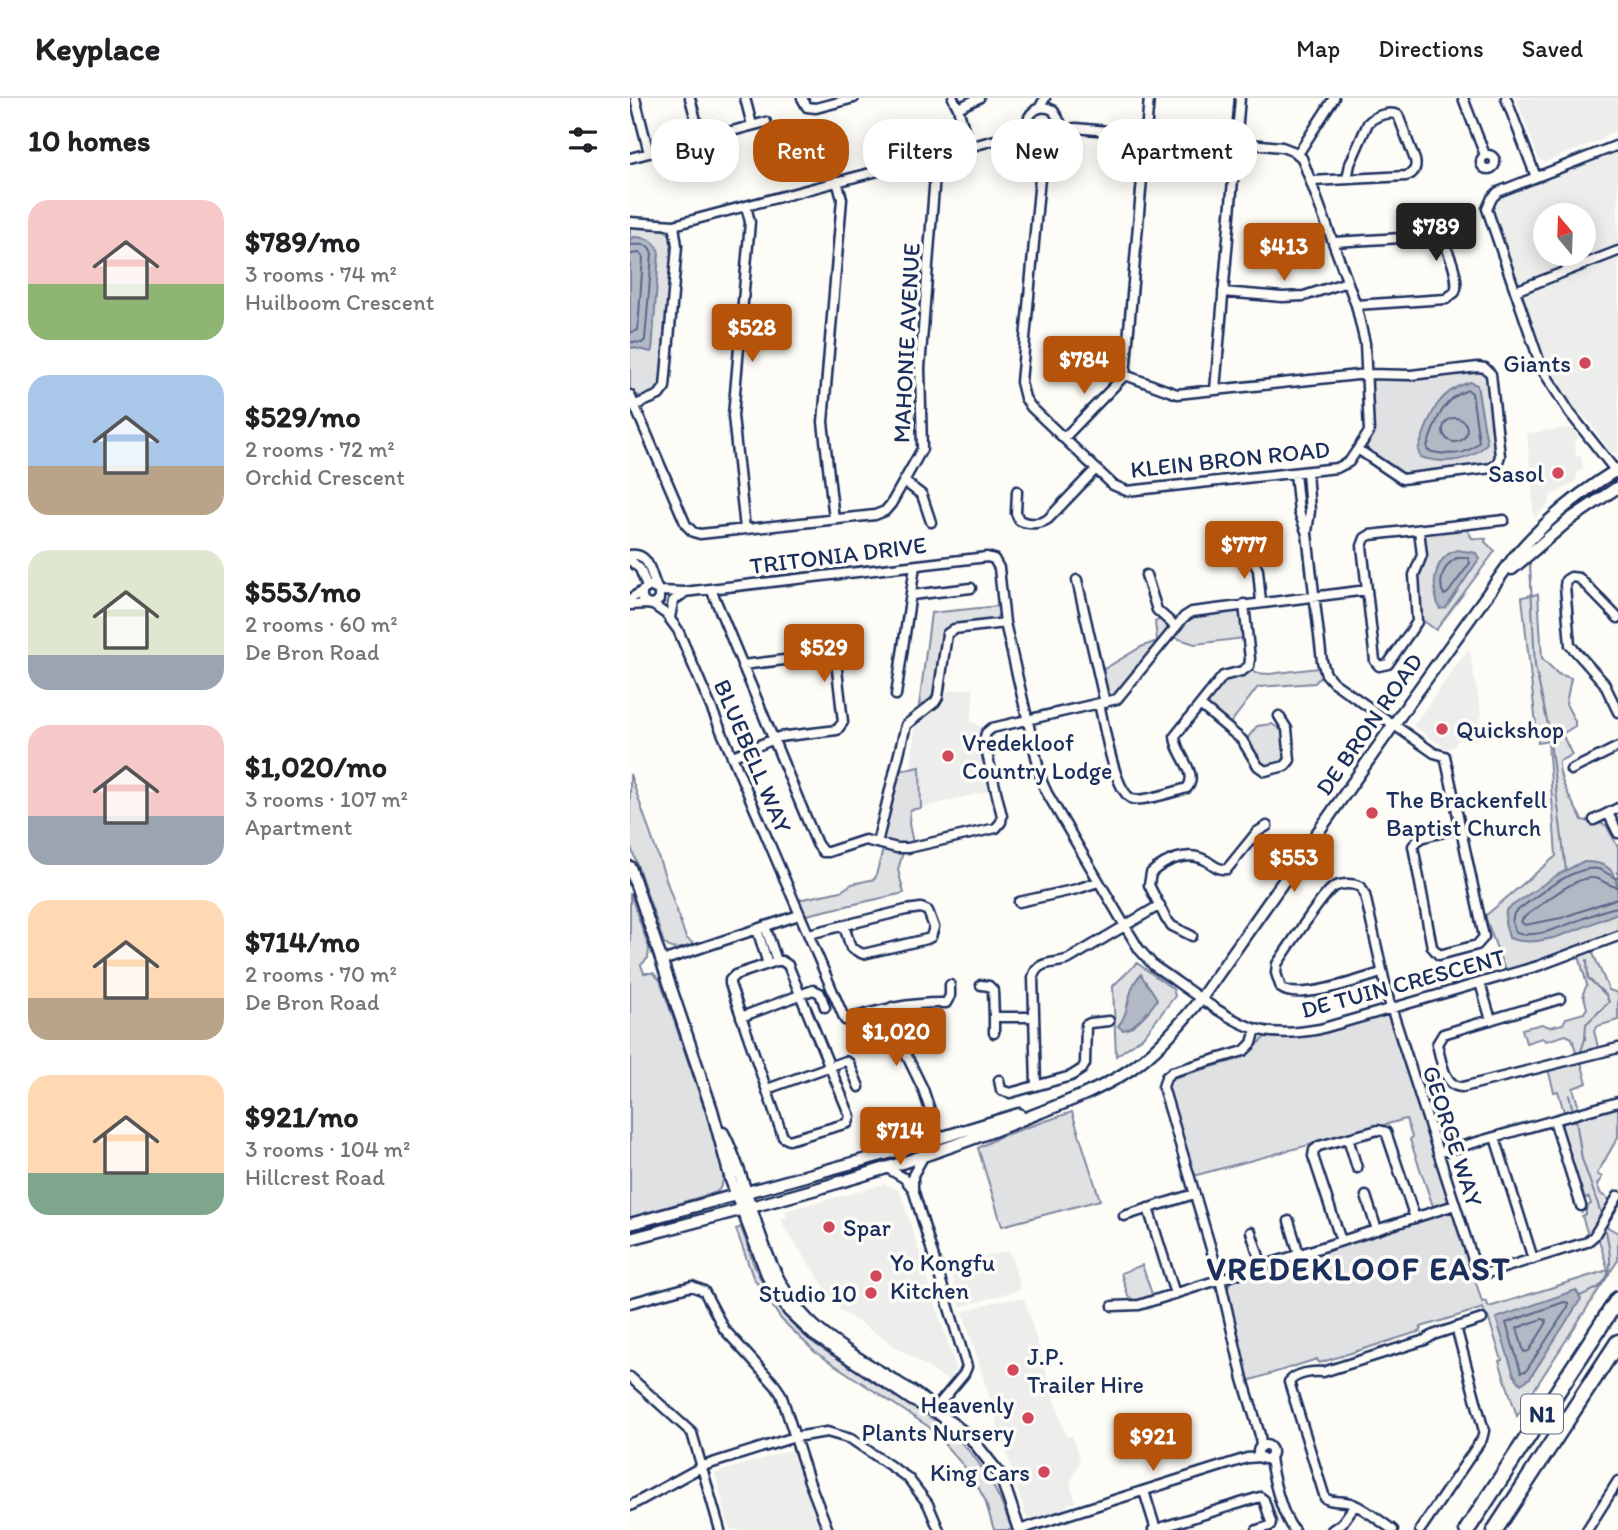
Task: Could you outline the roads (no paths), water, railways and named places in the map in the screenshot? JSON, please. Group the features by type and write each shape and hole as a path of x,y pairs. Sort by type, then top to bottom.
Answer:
{"highway":[{"name":"N1","path":"1467,1530 1618,1299"},
{"name":"N1","path":"1495,1530 1618,1342"},
{"path":"1457,1530 1496,1474 1508,1466"}],"street":[{"path":"630,159 649,153 635,98"},
{"path":"690,98 696,119"},
{"path":"739,129 752,125 745,98"},
{"path":"802,98 807,107 816,108 854,98"},
{"path":"953,98 961,119"},
{"path":"958,108 978,98"},
{"path":"1028,119 1048,98 1057,119"},
{"path":"1148,119 1149,98"},
{"path":"1238,119 1240,98"},
{"path":"1257,144 1282,147 1298,154 1334,98"},
{"path":"1463,98 1485,155"},
{"path":"1506,98 1536,177"},
{"path":"1040,107 1064,119"},
{"path":"1312,181 1406,176 1413,172 1415,160 1398,115 1389,113 1368,123 1350,164 1347,179"},
{"path":"1617,471 1570,413 1546,377 1487,209 1498,192 1618,145"},
{"name":"KLEIN BRON ROAD","path":"1040,182 1021,382 1025,398 1031,407 1116,488 1131,492 1343,466 1359,450 1369,432 1365,343 1356,305 1306,163 1298,154"},
{"path":"630,222 674,225 833,182"},
{"path":"834,519 823,422 842,199 837,182"},
{"name":"MAHONIE AVENUE","path":"630,395 687,528 701,534 880,513 891,504 905,482 920,456 923,444 920,368 935,182"},
{"path":"1063,438 1125,374 1143,182"},
{"path":"1215,390 1233,182"},
{"path":"745,529 733,416 750,222 746,205"},
{"path":"636,405 659,395 665,387 677,246 674,225"},
{"path":"1334,242 1437,236 1444,243 1457,279 1455,292 1446,299 1356,305"},
{"path":"1515,291 1618,251"},
{"path":"1223,292 1304,296 1347,282"},
{"path":"1125,374 1177,394 1367,374 1411,375 1478,367 1488,369 1493,379 1500,456 1496,464 1489,469 1405,479 1397,477 1359,450"},
{"path":"1017,491 1015,502 1019,520 1027,523 1042,522 1096,469"},
{"name":"DE BRON ROAD","path":"630,1239 923,1157 1080,1096 1123,1074 1148,1056 1182,1022 1202,997 1516,556 1547,522 1572,501 1617,471"},
{"path":"1307,472 1307,534 1322,661 1326,674 1348,694 1434,753 1445,756 1460,828 1483,939 1477,945 1439,955 1432,947 1413,846 1420,838 1460,828"},
{"path":"1295,473 1299,512 1307,534"},
{"path":"905,482 922,495 931,522"},
{"name":"DE BRON ROAD","path":"1493,587 1569,520 1618,487"},
{"path":"1298,498 1309,497"},
{"path":"1419,530 1422,555 1413,575 1417,622 1388,664 1379,666 1375,661 1362,546 1365,538 1419,530 1504,520"},
{"path":"1250,554 1258,570 1261,602"},
{"path":"656,598 642,599 644,589 640,569 630,557 639,555 645,559 656,598 668,616"},
{"name":"TRITONIA DRIVE","path":"656,598 711,589 987,558 996,561"},
{"name":"DE TUIN CRESCENT","path":"996,561 1005,623 1044,788 1139,949 1154,966 1240,1022 1256,1029 1275,1032 1307,1031 1538,966 1618,936"},
{"path":"897,695 915,566"},
{"path":"1146,575 1157,610 1176,627"},
{"path":"1618,618 1579,578 1571,577 1566,580 1570,645 1604,683 1618,712"},
{"path":"1077,580 1117,776 1128,796 1137,800 1184,789 1191,784 1191,775 1178,751 1175,739 1223,676 1245,670 1250,664 1244,604"},
{"path":"912,595 971,588"},
{"path":"644,589 656,598"},
{"path":"630,598 644,589"},
{"path":"711,589 819,848 828,852 858,841 908,848 998,826 1002,816 985,735 990,729 1120,698 1176,627 1188,614 1196,610 1367,590"},
{"path":"668,616 673,601 687,592"},
{"path":"630,605 656,598"},
{"name":"BLUEBELL WAY","path":"668,616 678,630 845,1020 892,1007"},
{"path":"877,843 906,725 938,697 947,634 954,629 1005,623"},
{"path":"733,756 773,739 834,731 841,727 843,722 836,661 831,656 742,664"},
{"path":"1199,705 1242,740 1258,766 1265,771 1285,766 1290,760 1287,729 1279,716"},
{"path":"1571,770 1618,747"},
{"path":"1594,820 1618,808"},
{"path":"1608,813 1618,834"},
{"path":"1192,936 1172,926 1149,882 1150,876 1155,869 1176,858 1188,856 1205,860 1220,870 1227,869 1256,832 1266,826"},
{"path":"630,867 768,1277 789,1311 802,1325 864,1370 914,1401 934,1410 970,1437 993,1464 1004,1485 1019,1530 1264,1453"},
{"path":"1019,902 1098,882"},
{"name":"GEORGE WAY","path":"1381,973 1322,989 1292,993 1281,988 1276,970 1318,903 1334,887 1358,885 1364,892 1381,973 1475,1268 1484,1274 1533,1259"},
{"path":"1036,1086 1033,977 1037,967 1066,961 1160,905"},
{"path":"810,934 844,926 921,908 928,911 934,928 932,937 927,939 863,954 851,948 844,926"},
{"path":"662,961 799,915"},
{"path":"761,928 773,962"},
{"path":"782,961 788,965 800,995 850,1116 848,1123 785,1139 730,980 735,975 782,961"},
{"path":"1480,983 1491,1020"},
{"path":"933,1119 923,1089 905,1052 892,1007 946,1003 950,996 950,985"},
{"path":"981,985 989,986 993,990 994,1033"},
{"path":"741,1017 817,991 825,1007"},
{"path":"1560,999 1443,1034 1439,1038 1438,1047 1448,1080 1453,1086 1463,1087 1618,1048"},
{"path":"994,1017 1034,1017"},
{"path":"999,1080 1001,1090 1007,1093 1070,1076 1082,1069 1085,1061 1086,1026 1109,1021"},
{"path":"1256,1029 1252,1043 1244,1051 1172,1072 1164,1080 1164,1090 1220,1279 1243,1379 1264,1453 1272,1469 1288,1522 1294,1530"},
{"path":"767,1089 848,1061 859,1087"},
{"name":"DE BRON ROAD","path":"630,1224 900,1150 1080,1096"},
{"path":"1438,1153 1618,1102"},
{"path":"1554,1120 1581,1206"},
{"path":"1341,1241 1313,1154 1317,1146 1380,1130 1386,1132 1415,1218"},
{"path":"1495,1137 1533,1259 1589,1241 1618,1196"},
{"path":"1348,1138 1357,1168"},
{"path":"923,1157 913,1175 913,1189 967,1363 964,1374 934,1410"},
{"path":"887,1168 904,1178 913,1189"},
{"path":"1124,1216 1194,1194"},
{"path":"1366,1196 1377,1230"},
{"path":"1112,1306 1139,1305 1455,1205"},
{"path":"1148,1208 1175,1294"},
{"path":"1289,1221 1299,1254"},
{"path":"1251,1232 1262,1266"},
{"path":"630,1303 692,1286 704,1291 724,1329 777,1387 828,1530"},
{"path":"1393,1530 1355,1504 1331,1502 1324,1496 1289,1388 1290,1380 1314,1371 1323,1373 1482,1319"},
{"path":"1420,1530 1484,1435 1484,1423 1456,1328"},
{"path":"630,1377 688,1428 695,1439 720,1530"},
{"path":"630,1506 703,1466 795,1437 818,1433 843,1435 908,1478 919,1491 939,1530"},
{"path":"1588,1530 1618,1481"},
{"path":"1144,1491 1155,1530 1260,1497 1264,1500 1270,1524 1257,1530"},
{"path":"1332,1530 1342,1527 1355,1504"}],"water":[{"path":"635,237 651,240 659,253 652,352 630,347 630,239"},
{"path":"1470,382 1477,385 1487,443 1473,455 1457,460 1438,461 1420,457 1418,450 1435,408 1448,393"},
{"path":"1457,550 1476,553 1479,559 1446,608 1440,609 1435,592 1438,567 1449,554"},
{"path":"1582,862 1603,865 1614,874 1618,913 1550,939 1522,941 1509,938 1505,923 1506,910 1557,875"},
{"path":"1141,974 1157,1000 1137,1022 1123,1030 1118,1026 1125,1015 1136,980"},
{"path":"1576,1290 1581,1299 1530,1378 1521,1384 1514,1375 1496,1318"}],"waterway":[{"path":"1530,564 1535,666 1548,725 1566,871"},
{"path":"1580,1054 1586,1024 1609,1002 1606,995 1588,978 1587,960"},
{"path":"1569,1095 1572,1107"},
{"path":"1576,1120 1582,1159 1601,1213"},
{"path":"1580,1296 1600,1286 1608,1274 1610,1260 1606,1231"}],"place":[{"name":"Giants","path":"1585,363"},
{"name":"Sasol","path":"1558,473"},
{"name":"Quickshop","path":"1442,729"},
{"name":"Vredekloof Country Lodge","path":"948,756"},
{"name":"The Brackenfell Baptist Church","path":"1372,813"},
{"name":"Spar","path":"829,1227"},
{"name":"Yo Kongfu Kitchen","path":"876,1276"},
{"name":"Studio 10","path":"871,1293"},
{"name":"J.P. Trailer Hire","path":"1013,1370"},
{"name":"Heavenly Plants Nursery","path":"1028,1418"},
{"name":"King Cars","path":"1044,1472"}],"district":[{"name":"VREDEKLOOF EAST","path":"1359,1269"}]}
